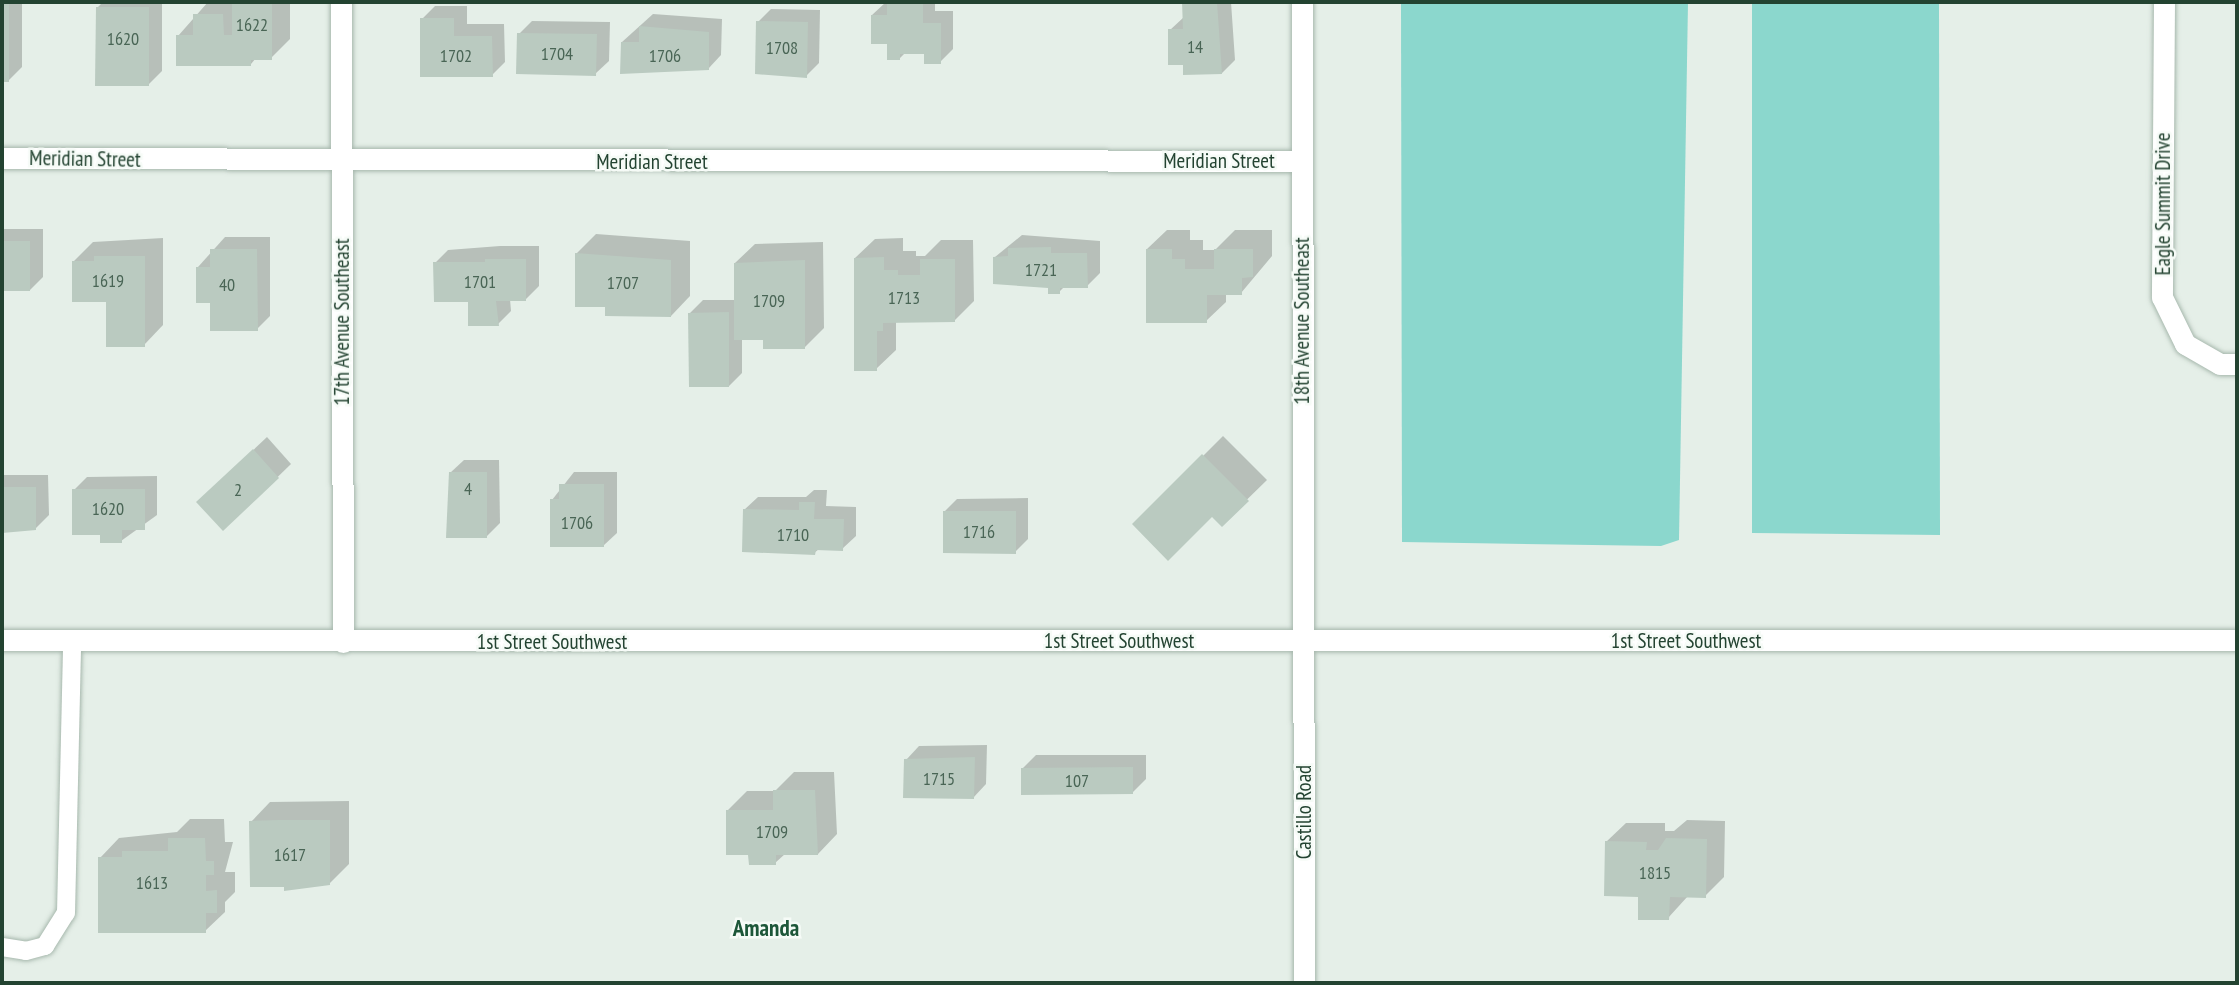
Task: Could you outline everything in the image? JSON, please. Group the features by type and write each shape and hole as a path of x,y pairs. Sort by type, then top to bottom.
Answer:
{"street":[{"name":"17th Avenue Southeast","path":"341,2 344,642"},
{"name":"18th Avenue Southeast","path":"1302,2 1303,641"},
{"name":"Eagle Summit Drive","path":"2164,2 2162,297 2185,344 2220,364 2237,364"},
{"name":"Meridian Street","path":"2,158 341,162 1302,161"},
{"name":"1st Street Southwest","path":"2,640 2237,640"},
{"name":"Castillo Road","path":"1303,641 1304,983"}],"lane":[{"path":"2,947 26,951 45,946 66,913 72,641"}],"water":[{"path":"1401,2 1688,2 1679,540 1661,546 1402,542"},
{"path":"1752,2 1939,2 1940,535 1752,533"}],"building":[{"path":"2,2 9,2 9,82 2,82"},
{"path":"232,2 272,2 272,60 251,60 251,66 176,66 176,35 193,35 193,14 223,14 224,35 232,35"},
{"path":"887,2 923,2 923,23 941,23 941,64 924,64 924,54 900,54 900,60 887,60 887,44 871,44 871,15 887,15"},
{"path":"1182,2 1217,2 1222,74 1183,75 1183,65 1168,65 1168,29 1183,29"},
{"path":"96,7 149,7 149,86 95,86"},
{"path":"420,18 454,18 454,36 492,36 493,77 420,77"},
{"path":"756,21 808,22 807,78 755,74"},
{"path":"639,26 709,32 709,70 620,74 621,42 639,42"},
{"path":"517,33 597,34 596,76 516,74"},
{"path":"2,241 30,241 30,291 2,291"},
{"path":"1051,247 1051,253 1087,253 1088,288 1060,288 1060,294 1048,294 1048,288 993,284 993,257 1008,256 1008,248"},
{"path":"210,249 257,249 258,331 210,331 210,303 196,303 196,267 210,267"},
{"path":"1146,249 1172,249 1172,259 1185,259 1185,269 1214,269 1214,249 1253,249 1253,277 1242,278 1242,295 1207,295 1207,323 1146,323"},
{"path":"575,253 671,260 671,317 605,316 605,307 575,307"},
{"path":"94,256 145,256 145,347 106,347 106,302 72,302 72,261 94,261"},
{"path":"884,257 884,270 898,270 898,275 920,275 920,259 955,259 955,322 883,323 883,331 877,331 877,371 854,371 854,258"},
{"path":"485,259 526,259 526,301 496,301 499,326 468,326 468,302 434,302 433,262 485,262"},
{"path":"805,260 805,349 763,349 763,340 734,340 734,263"},
{"path":"729,312 729,387 689,387 688,313"},
{"path":"253,449 279,478 223,531 196,502"},
{"path":"1202,454 1249,501 1222,527 1212,517 1168,561 1132,524"},
{"path":"449,472 487,472 487,538 446,538"},
{"path":"559,484 604,484 604,547 550,547 550,499 559,499"},
{"path":"2,487 36,487 36,530 2,533"},
{"path":"72,489 145,489 145,530 122,530 122,543 100,543 100,535 72,535"},
{"path":"799,502 815,502 814,519 844,519 843,551 816,550 815,555 742,552 743,509 799,510"},
{"path":"943,511 1016,511 1016,554 943,553"},
{"path":"975,757 974,799 903,798 904,759"},
{"path":"1133,767 1133,794 1021,795 1021,768"},
{"path":"773,790 815,790 818,855 776,855 776,865 749,865 748,855 726,855 726,810 773,810"},
{"path":"330,820 330,885 284,891 284,887 250,887 249,821"},
{"path":"168,838 205,838 206,861 214,861 214,875 206,875 206,891 217,890 217,913 206,913 206,933 98,933 98,857 122,857 122,851 168,851"},
{"path":"1666,838 1707,839 1706,898 1670,897 1669,920 1638,920 1638,897 1604,896 1605,841 1647,842 1646,850 1658,850"}],"district":[{"name":"Amanda","path":"766,928"}]}
